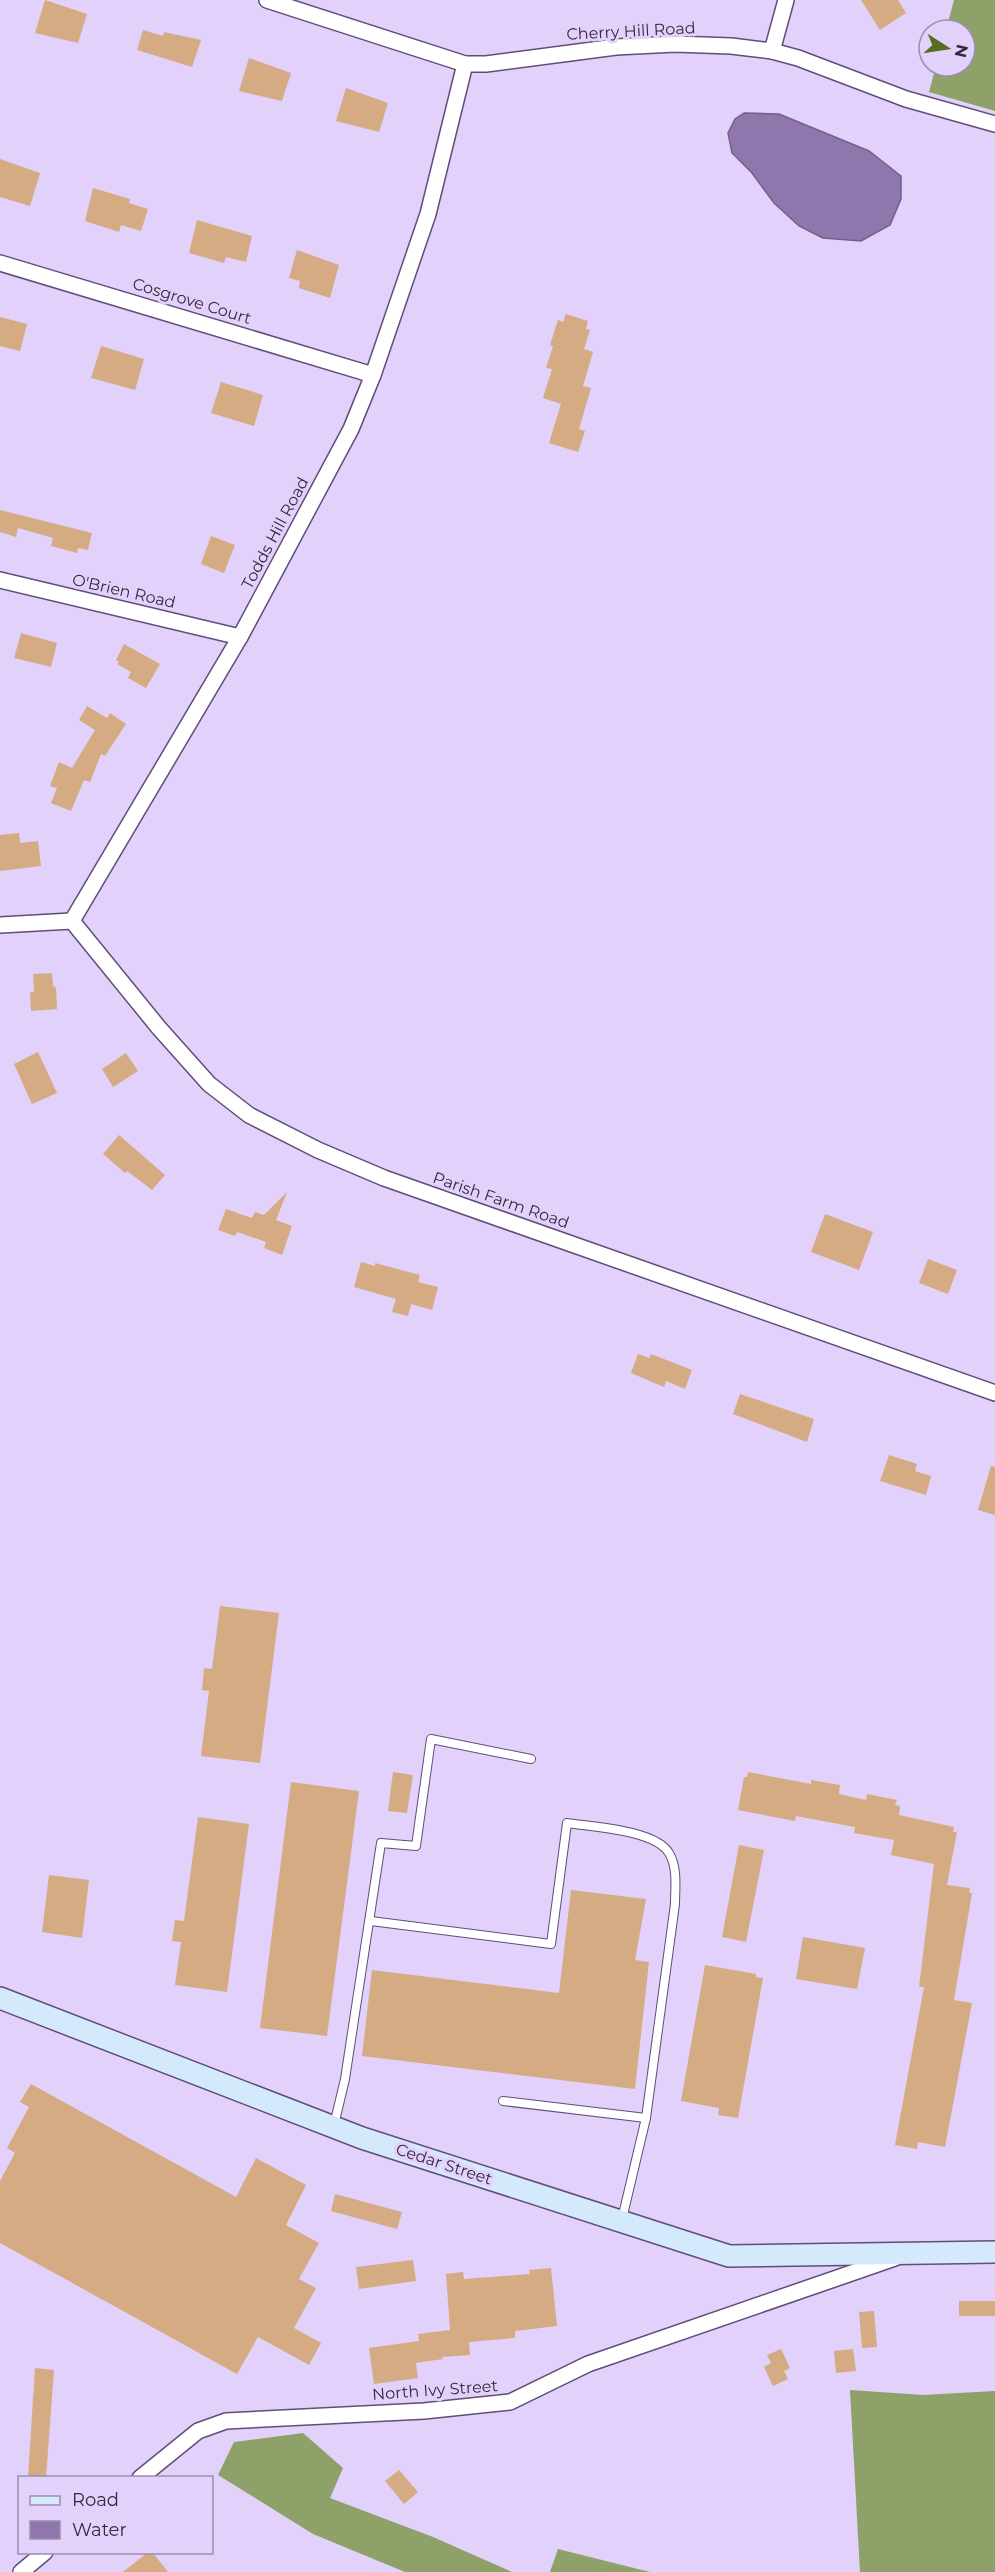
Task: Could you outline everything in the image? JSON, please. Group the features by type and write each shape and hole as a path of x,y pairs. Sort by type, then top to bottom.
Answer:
{"main road":[{"name":"Cedar Street","path":"0,1998 334,2127 729,2256 995,2252"}],"street":[{"name":"Cherry Hill Road","path":"267,0 465,64 486,64 562,53 652,45 731,46 772,51 818,65 906,99 995,124"},
{"path":"772,51 786,0"},
{"name":"Todds Hill Road","path":"72,921 240,638 351,429 373,375 428,214 465,64"},
{"name":"Cosgrove Court","path":"0,263 373,375"},
{"name":"O'Brien Road","path":"0,580 240,638"},
{"path":"0,925 72,921"},
{"name":"Parish Farm Road","path":"72,921 159,1028 209,1084 249,1114 318,1150 384,1178 995,1393"},
{"name":"North Ivy Street","path":"142,2476 198,2431 226,2421 424,2411 510,2402 588,2364 903,2255"},
{"path":"21,2572 44,2554"}],"lane":[{"path":"334,2127 345,2079 371,1921 381,1842 416,1846 431,1739 531,1759"},
{"path":"371,1921 550,1944 567,1823 650,1837 668,1852 676,1876 675,1905 646,2118 622,2222"},
{"path":"503,2101 646,2118"}],"green space":[{"path":"954,0 995,0 995,111 929,92 933,78 977,78 977,18 949,18"},
{"path":"850,2390 923,2395 995,2391 995,2572 860,2572"},
{"path":"303,2433 343,2468 330,2498 433,2537 512,2572 405,2572 313,2534 218,2475 234,2442"},
{"path":"558,2549 650,2572 550,2572"}],"water":[{"path":"744,113 779,114 869,151 901,176 901,199 890,225 861,241 823,238 799,226 774,203 752,173 732,153 728,133 735,119"}],"building":[{"path":"45,0 87,14 78,43 35,33"},
{"path":"861,0 898,0 906,13 880,30"},
{"path":"143,30 163,36 164,32 201,40 192,67 137,50"},
{"path":"249,58 291,73 282,101 239,91"},
{"path":"346,88 388,103 379,132 336,121"},
{"path":"0,159 40,173 30,206 0,197"},
{"path":"93,188 130,199 129,203 148,209 141,231 121,225 119,232 85,221"},
{"path":"197,220 252,236 246,262 226,257 224,263 189,253"},
{"path":"297,250 339,265 330,298 299,288 300,281 289,278"},
{"path":"566,314 588,321 586,329 590,330 584,349 593,352 583,386 591,388 579,429 585,431 578,452 549,443 561,404 543,398 552,369 546,368 553,346 550,345 558,320 563,322"},
{"path":"0,317 27,324 20,351 0,346"},
{"path":"101,346 144,359 135,390 91,378"},
{"path":"221,382 263,395 254,426 211,413"},
{"path":"0,510 92,533 88,550 78,548 77,553 51,546 53,538 18,528 16,537 0,532"},
{"path":"211,536 235,545 224,573 201,564"},
{"path":"21,633 57,643 51,667 14,658"},
{"path":"124,644 160,664 146,688 128,678 131,672 117,664 119,662 116,660"},
{"path":"87,706 107,718 110,713 126,724 105,756 101,754 90,782 84,780 71,811 51,803 57,788 50,786 59,762 72,768 95,730 79,720"},
{"path":"19,833 20,843 38,841 41,866 0,871 0,835"},
{"path":"52,973 53,986 56,988 57,1009 31,1011 30,992 34,992 33,974"},
{"path":"38,1052 57,1093 32,1104 14,1064"},
{"path":"126,1053 138,1071 113,1087 102,1069"},
{"path":"119,1135 165,1175 152,1190 127,1171 125,1173 103,1154"},
{"path":"287,1192 276,1220 292,1226 282,1255 264,1248 266,1242 237,1232 235,1236 218,1230 226,1209 252,1218 255,1212 264,1215"},
{"path":"825,1214 873,1232 859,1270 811,1252"},
{"path":"928,1259 957,1270 948,1294 919,1283"},
{"path":"361,1262 375,1266 375,1263 420,1275 418,1282 438,1287 432,1310 411,1304 408,1316 392,1312 396,1299 354,1287"},
{"path":"638,1354 649,1358 651,1354 692,1370 685,1389 666,1381 664,1387 631,1373"},
{"path":"740,1394 814,1419 807,1442 733,1414"},
{"path":"889,1455 917,1464 915,1471 931,1476 926,1495 880,1481"},
{"path":"991,1466 995,1467 995,1515 978,1510"},
{"path":"220,1606 279,1613 260,1763 201,1756 209,1691 202,1690 204,1668 212,1669"},
{"path":"393,1772 413,1775 407,1813 388,1811"},
{"path":"748,1772 811,1784 811,1780 840,1785 839,1794 866,1800 867,1794 897,1800 895,1805 900,1806 899,1815 954,1827 953,1832 957,1832 947,1885 970,1888 969,1893 972,1893 954,2000 972,2003 945,2147 918,2142 917,2149 895,2145 924,1987 919,1987 934,1864 891,1855 894,1840 854,1833 855,1827 796,1816 795,1821 738,1810 744,1777 747,1777"},
{"path":"291,1782 359,1791 327,2036 260,2028"},
{"path":"198,1817 249,1824 227,1992 175,1985 181,1942 172,1941 175,1920 184,1921"},
{"path":"739,1845 764,1850 746,1942 722,1937"},
{"path":"49,1875 89,1880 82,1938 42,1932"},
{"path":"571,1890 646,1899 635,1960 649,1962 635,2089 362,2056 372,1970 559,1993"},
{"path":"803,1937 865,1948 857,1989 796,1979"},
{"path":"705,1965 756,1974 756,1977 763,1978 738,2118 718,2115 719,2108 681,2101"},
{"path":"31,2084 236,2197 256,2158 306,2185 286,2225 319,2243 299,2279 316,2288 294,2328 321,2343 309,2365 258,2337 237,2374 0,2243 0,2181 15,2153 7,2148 29,2107 20,2102"},
{"path":"335,2194 402,2212 397,2229 331,2211"},
{"path":"413,2260 416,2281 359,2289 356,2267"},
{"path":"551,2268 557,2326 515,2331 515,2338 469,2342 470,2355 442,2357 443,2359 416,2363 418,2378 374,2384 369,2348 419,2341 418,2334 450,2330 446,2274 463,2272 464,2279 530,2274 529,2270"},
{"path":"959,2301 995,2301 995,2316 959,2316"},
{"path":"874,2311 877,2347 862,2348 859,2312"},
{"path":"781,2349 790,2368 784,2371 788,2379 773,2386 764,2367 771,2363 767,2355"},
{"path":"853,2349 856,2371 836,2373 834,2351"},
{"path":"35,2368 54,2370 46,2476 28,2476"},
{"path":"399,2470 418,2492 404,2504 385,2481"},
{"path":"146,2554 154,2554 168,2572 123,2572"}]}
